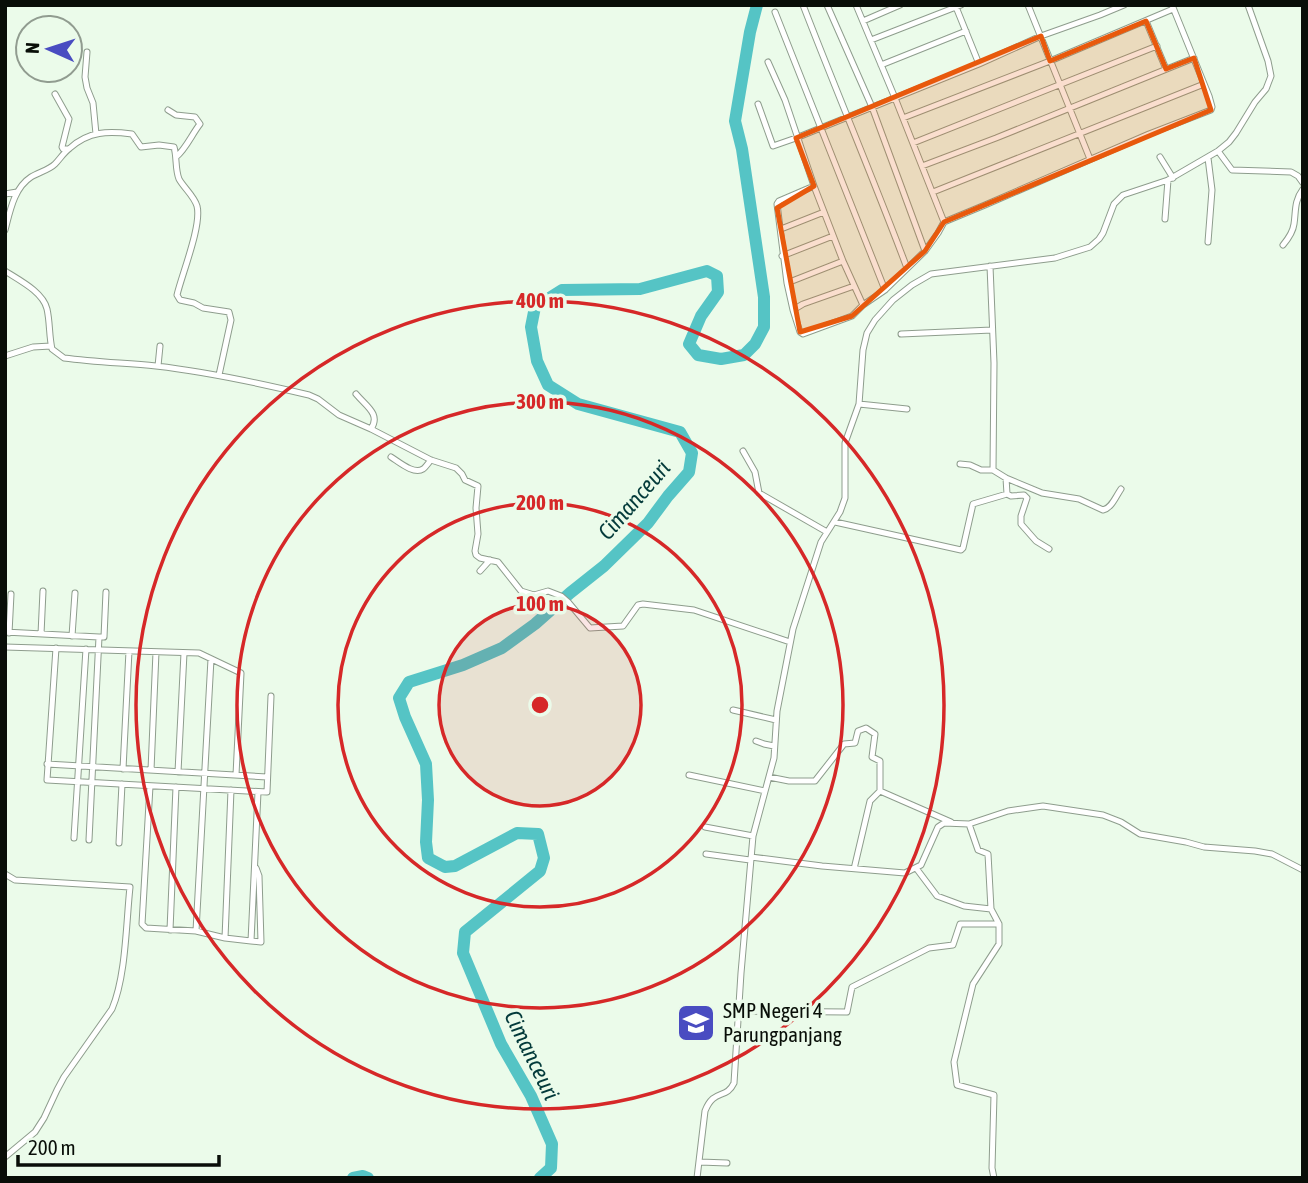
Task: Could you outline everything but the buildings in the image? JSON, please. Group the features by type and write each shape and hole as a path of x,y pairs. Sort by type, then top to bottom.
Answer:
{"street":[{"path":"803,5 907,268"},
{"path":"827,5 872,107 925,251"},
{"path":"856,5 944,222"},
{"path":"863,21 900,5"},
{"path":"758,104 772,145 820,129 1041,36 1124,5"},
{"path":"698,1178 705,1111 713,1097 729,1091 734,1083 753,836 774,758 776,720 790,642 815,559 845,498 845,443 859,404 863,349 867,333 893,300 931,274 1055,258 1090,247 1104,233 1117,199 1170,179 1218,151 1240,127 1270,80 1268,61 1248,5"},
{"path":"871,40 958,6 979,64"},
{"path":"1030,6 1090,159"},
{"path":"814,186 778,203 777,208 787,284 800,332 805,334 852,316 863,304 885,290 925,251 944,222 1211,110 1211,103 1173,7 1050,61 903,118"},
{"path":"775,12 885,290"},
{"path":"1146,21 1166,69"},
{"path":"881,65 966,31"},
{"path":"913,143 1157,46"},
{"path":"87,52 85,77 93,103 96,134"},
{"path":"922,166 1194,58"},
{"path":"768,62 785,100 796,138 843,261 863,304"},
{"path":"933,192 1203,84"},
{"path":"55,94 69,119 62,147 68,149"},
{"path":"168,110 176,115 195,117 200,124 176,157"},
{"path":"5,230 17,192 25,181 54,166 68,149 78,142 107,131 132,134 141,148 159,145 174,147 177,174 196,204 198,215 192,247 177,295 180,300 203,308 229,312 231,320 219,375"},
{"path":"1218,151 1232,170 1295,173 1303,184"},
{"path":"1160,157 1170,179 1165,219"},
{"path":"1208,158 1212,190 1208,242"},
{"path":"1283,245 1291,233 1295,204 1303,189"},
{"path":"5,194 17,192"},
{"path":"780,229 824,212"},
{"path":"782,256 834,236"},
{"path":"787,284 843,261"},
{"path":"990,266 994,363 993,470"},
{"path":"5,271 44,300 51,346 64,358 158,366 219,375 309,395 335,413 430,460 456,468 466,481 478,486 475,508 478,534 475,552 479,557 498,562 521,591 534,595 548,591 561,596 587,627 593,629 624,626 638,605 643,604 694,610 790,642"},
{"path":"793,310 854,286"},
{"path":"901,334 992,330"},
{"path":"5,356 33,346 51,346"},
{"path":"158,366 160,346"},
{"path":"356,394 375,417 371,429"},
{"path":"859,404 907,409"},
{"path":"743,451 755,472 759,493 827,532"},
{"path":"391,457 420,471 430,460"},
{"path":"960,464 981,470 993,470 1042,493 1079,499 1103,510 1111,505 1121,489"},
{"path":"1006,478 1007,495"},
{"path":"835,522 961,550 973,504 1007,495 1023,495 1026,502 1021,524 1036,541 1049,549"},
{"path":"480,571 490,560"},
{"path":"41,634 43,592"},
{"path":"11,594 7,633 104,637 106,592"},
{"path":"72,636 75,593"},
{"path":"89,840 99,637"},
{"path":"5,647 199,653 241,673 236,775"},
{"path":"56,648 47,780 267,792 271,696"},
{"path":"74,838 86,649"},
{"path":"122,769 129,651"},
{"path":"150,770 156,652"},
{"path":"178,772 184,653"},
{"path":"196,931 211,659"},
{"path":"733,710 776,720"},
{"path":"769,777 789,781 815,781 844,744 855,743 858,731 866,728 875,734 872,757 880,761 880,791 870,801 854,869"},
{"path":"756,741 774,746"},
{"path":"47,764 267,777"},
{"path":"689,775 765,791"},
{"path":"119,843 122,785"},
{"path":"150,786 142,924 146,928 196,931 261,942 259,876 255,865"},
{"path":"170,930 176,787"},
{"path":"225,938 231,790"},
{"path":"880,791 956,824"},
{"path":"251,941 258,792"},
{"path":"706,854 905,873 921,865 937,827 944,823 969,824 1008,811 1043,806 1103,815 1140,834 1204,847 1272,854 1303,870"},
{"path":"969,824 978,850 988,854 991,909 999,924 999,944 973,984 954,1062 957,1085 994,1095 994,1178"},
{"path":"705,827 753,836"},
{"path":"916,869 937,896 964,906 991,909"},
{"path":"5,874 15,880 130,887 122,964 112,1009 64,1077 35,1132 5,1157"},
{"path":"739,1011 847,1012 852,987 929,948 953,945 960,924 999,924"},
{"path":"700,1162 727,1163"}],"highlighted area":[{"path":"1146,21 1166,69 1194,58 1211,110 944,222 925,251 852,316 800,332 777,208 814,186 796,138 1041,36 1050,61"}],"waterway":[{"name":"Cimanceuri","path":"540,1178 551,1168 552,1144 531,1096 501,1044 463,953 465,932 540,871 544,858 538,834 517,833 455,866 445,867 428,858 426,764 399,698 409,682 463,665 502,648 535,624 604,566 648,523 689,472 692,453 680,432 578,404 548,385 537,361 531,327 535,307 562,290 640,289 707,271 717,276 718,292 701,316 689,344 698,355 721,359 744,355 755,344 764,327 764,297 742,149 735,121 757,5"},
{"name":"Cimanceuri","path":"353,1178 368,1178"}],"place":[{"name":"SMP Negeri 4 Parungpanjang","path":"696,1023"}]}
